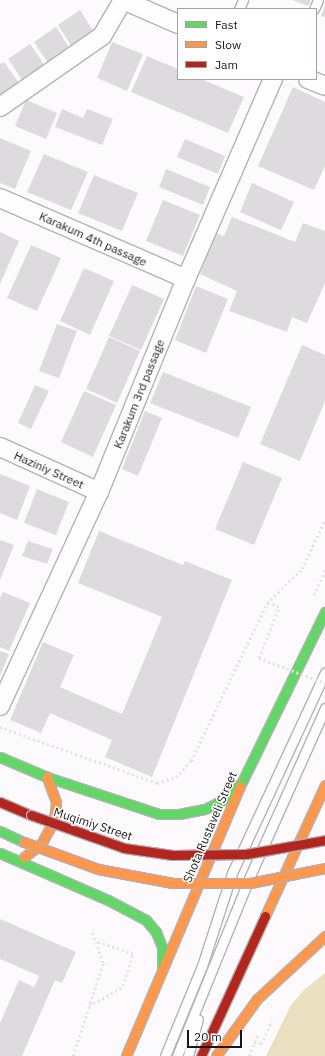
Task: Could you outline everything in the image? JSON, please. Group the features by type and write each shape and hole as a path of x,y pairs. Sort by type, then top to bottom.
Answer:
{"main road":[{"name":"Shota Rustaveli Street","path":"126,1056 243,779 325,612"},
{"path":"0,757 48,777 145,810 172,814 192,812 217,803 228,796 243,779"},
{"path":"15,860 27,857 37,849 52,827 56,802 48,777"},
{"path":"201,1056 325,785"},
{"name":"Muqimiy Street","path":"0,802 100,841 124,848 172,855 246,854 296,847 325,840"},
{"path":"0,832 98,869 173,883 250,884 325,868"},
{"path":"0,853 127,909 146,920 156,932 162,947 163,961 161,975"},
{"path":"216,1056 233,1032 279,976 325,936"},
{"path":"223,1056 233,1032"}],"street":[{"path":"0,107 102,36 123,0 177,24"},
{"name":"Karakum 3rd passage","path":"0,706 99,492 186,279 273,80"},
{"path":"310,80 325,86"},
{"name":"Karakum 4th passage","path":"0,198 186,279"},
{"name":"Haziniy Street","path":"0,447 99,492"}],"lane":[{"path":"164,1056 202,966 232,873 325,673"},
{"path":"177,1056 250,876 325,708"},
{"path":"188,1056 204,992"}],"path":[{"path":"0,727 157,783 167,781 185,770 191,762 266,603 302,569 325,520"},
{"path":"266,603 279,608 259,658 325,683"},
{"path":"72,1056 103,963 92,933"},
{"path":"89,1006 123,986 133,954 95,941"},
{"path":"254,1042 261,1044 272,1020"}],"shaded area":[{"path":"325,973 325,1056 266,1056 291,1005 304,990"}],"building":[{"path":"292,0 311,0 308,6"},
{"path":"325,6 325,17 321,16"},
{"path":"80,10 94,32 72,47 58,25"},
{"path":"56,27 70,49 48,63 34,42"},
{"path":"112,42 143,54 127,91 97,78"},
{"path":"30,44 45,66 23,81 8,59"},
{"path":"147,56 177,69 177,80 203,80 244,97 228,133 131,92"},
{"path":"4,62 19,83 0,96 0,64"},
{"path":"293,87 325,102 325,166 314,190 258,166"},
{"path":"26,100 57,113 46,139 15,126"},
{"path":"62,109 83,118 87,109 113,119 102,145 55,127"},
{"path":"0,138 31,151 15,189 0,183"},
{"path":"185,139 225,156 218,174 177,157"},
{"path":"44,154 88,172 71,210 27,192"},
{"path":"166,169 210,187 203,205 159,187"},
{"path":"94,175 138,193 122,231 78,213"},
{"path":"252,183 294,202 281,230 240,212"},
{"path":"163,200 200,215 183,256 146,241"},
{"path":"232,217 295,242 303,223 325,231 325,283 307,323 292,317 287,332 229,311 237,291 200,274 216,233 224,236"},
{"path":"0,232 19,241 0,284"},
{"path":"31,245 61,258 37,311 7,298"},
{"path":"84,268 114,281 90,335 60,321"},
{"path":"132,285 164,299 141,350 109,336"},
{"path":"196,286 228,299 206,353 175,340"},
{"path":"57,324 77,331 59,378 39,371"},
{"path":"109,337 140,351 117,403 86,389"},
{"path":"302,345 325,355 325,401 300,461 260,444"},
{"path":"163,372 251,407 238,438 150,403"},
{"path":"35,385 49,391 31,429 18,423"},
{"path":"84,391 116,405 93,457 61,442"},
{"path":"145,411 162,418 138,476 122,469"},
{"path":"243,462 282,478 254,545 215,529"},
{"path":"0,474 30,486 17,520 0,513"},
{"path":"37,489 69,502 56,535 24,523"},
{"path":"99,531 183,565 185,561 232,580 152,777 105,757 112,740 50,713 41,733 10,720 43,642 74,655 60,687 122,714 162,617 78,583"},
{"path":"0,540 14,545 0,580"},
{"path":"28,541 53,549 47,564 22,556"},
{"path":"3,592 30,603 9,651 0,647 0,598"},
{"path":"0,651 9,654 0,676"},
{"path":"0,919 76,952 62,983 55,980 22,1056 0,1056 0,1023 19,980 34,987 39,976 0,959"}],"traffic: fast":[{"path":"240,786 325,612"},
{"path":"0,757 47,777 159,814 179,814 205,809 223,800 239,785"},
{"path":"0,831 24,842"},
{"path":"0,853 108,900 146,920 156,932 162,947 162,967"}],"traffic: slow":[{"path":"24,857 41,844 54,821 56,802 47,777"},
{"path":"265,916 325,785"},
{"path":"126,1056 240,786"},
{"path":"24,842 98,869 173,883 250,883 325,868"},
{"path":"216,1056 257,999 325,936"}],"traffic: jam":[{"path":"0,802 31,815"},
{"path":"31,815 124,848 172,855 246,854 325,840"},
{"path":"201,1056 265,916"}]}
